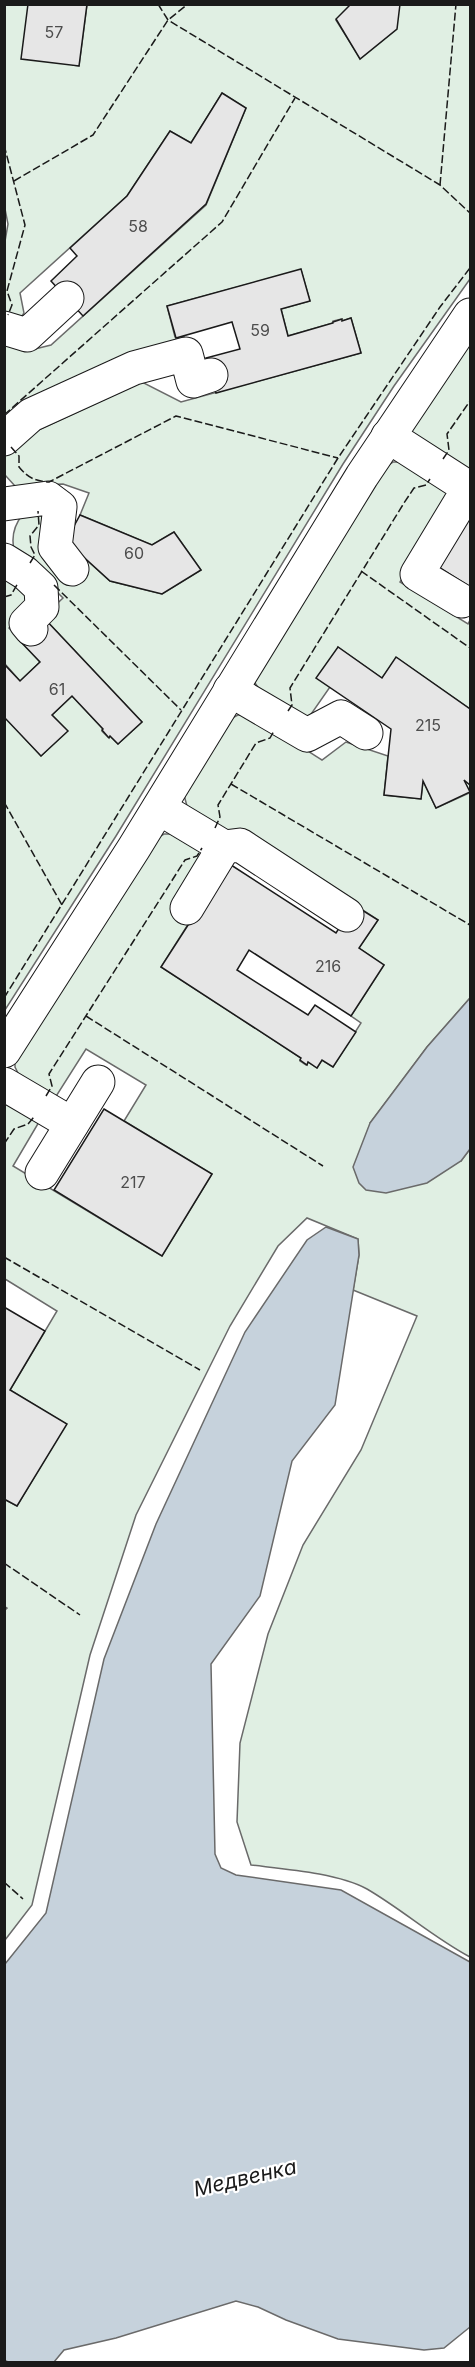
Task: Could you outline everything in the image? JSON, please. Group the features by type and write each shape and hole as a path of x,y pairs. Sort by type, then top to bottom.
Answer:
{"street":[{"path":"4,328 27,335 67,298"},
{"path":"4,1051 159,808 388,435 471,315"},
{"path":"4,438 31,415 134,368 186,354 193,381 211,375"},
{"path":"388,435 469,489 417,574 462,601"},
{"path":"4,504 48,498 60,507 65,526 54,547 72,569"},
{"path":"4,560 25,573 41,588 42,607 26,623 31,629"},
{"path":"231,690 307,735 353,717"},
{"path":"159,808 224,848 240,845 347,915"},
{"path":"187,908 224,848"},
{"path":"42,1173 98,1082"},
{"path":"4,1084 72,1124"}],"green space":[{"path":"5,5 28,5 73,65 79,66 87,5 351,5 336,20 360,58 400,5 470,5 470,279 394,386 343,464 116,836 5,1010 5,717 41,756 67,731 52,715 72,696 103,729 102,731 118,744 142,722 43,617 63,598 14,549 13,535 16,526 23,514 45,512 43,558 67,583 88,561 110,581 162,594 201,570 174,532 152,545 80,515 89,493 63,484 15,486 5,475 4,454 21,438 142,382 181,402 361,353 351,318 333,321 333,323 288,336 281,309 310,301 301,270 167,306 175,337 184,336 185,342 5,423 5,340 35,349 51,345 206,205 246,108 222,93 191,143 170,131 127,196 20,293 24,313 20,319 5,316 4,247 8,224 4,204"},
{"path":"470,337 470,469 463,470 411,432 412,425"},
{"path":"393,462 400,462 453,494 400,582 468,624 470,620 470,709 397,658 382,678 338,647 330,687 307,720 259,689 255,683 256,678 385,467"},
{"path":"5,579 27,590 29,608 9,628 40,662 20,681 5,664"},
{"path":"238,715 246,716 268,726 322,760 346,742 388,756 384,795 421,799 423,781 436,808 469,793 464,780 470,785 470,998 427,1047 370,1123 461,1161 470,1149 470,1957 367,1889 341,1879 310,1872 251,1865 237,1822 240,1743 268,1634 303,1545 361,1450 417,1316 353,1290 359,1255 358,1239 307,1218 278,1246 230,1326 136,1515 90,1655 32,1905 5,1940 4,1611 7,1608 4,1606 4,1499 17,1506 66,1424 10,1390 57,1311 5,1279 5,1102 39,1122 13,1166 162,1256 212,1174 124,1121 146,1085 86,1049 55,1098 18,1073 15,1061 157,838 164,834 171,834 210,857 189,923 161,967 301,1058 300,1061 306,1065 308,1062 317,1068 322,1060 333,1067 361,1023 351,1016 384,965 359,948 378,920 246,834 234,836 187,806 184,795 230,719"}],"water":[{"path":"470,998 470,1149 461,1161 427,1183 386,1193 366,1190 359,1183 353,1167 370,1123 427,1047"},
{"name":"Медвенка","path":"326,1227 358,1239 359,1255 335,1405 292,1461 260,1596 211,1664 215,1854 221,1868 236,1875 341,1890 470,1962 470,2327 444,2348 424,2350 338,2339 258,2307 236,2301 116,2338 64,2350 54,2362 8,2362 4,2360 5,1964 46,1913 104,1659 156,1524 245,1332 307,1240"}],"building":[{"path":"28,4 87,4 79,66 21,59"},
{"path":"351,4 400,4 397,29 360,59 336,19"},
{"path":"222,93 246,108 206,204 83,316 51,281 77,256 70,248 127,196 170,131 191,143"},
{"path":"301,269 310,301 281,309 288,336 351,318 361,353 216,393 206,358 240,349 232,322 176,338 167,306"},
{"path":"470,512 470,587 437,566"},
{"path":"80,515 152,545 174,532 201,570 162,594 110,581 66,541"},
{"path":"43,617 142,722 118,744 110,736 109,738 72,696 52,715 68,731 41,756 4,717 4,664 20,681 40,662 19,640"},
{"path":"338,647 382,678 396,657 470,709 470,785 464,780 470,792 436,808 423,781 421,799 384,795 391,729 316,678"},
{"path":"228,863 336,933 354,905 378,920 359,948 384,965 351,1016 249,950 237,970 308,1015 315,1005 356,1032 333,1067 322,1060 317,1068 308,1062 307,1065 300,1060 301,1058 161,967"},
{"path":"104,1109 212,1174 162,1256 54,1190"},
{"path":"4,1307 45,1331 10,1390 67,1424 17,1506 4,1499"}],"fence":[{"path":"158,4 168,20 440,185 470,213"},
{"path":"14,181 93,135 168,20 188,4"},
{"path":"440,185 456,4"},
{"path":"4,415 222,222 295,98"},
{"path":"4,145 25,225 7,291 12,305 8,315"},
{"path":"4,998 338,458 440,307 470,268"},
{"path":"443,459 449,450 447,434 470,401"},
{"path":"11,447 19,456 19,467 26,474 36,480 49,482 176,416 338,458"},
{"path":"288,711 292,705 290,688 414,488 426,485 430,479"},
{"path":"30,563 35,555 31,547 30,536 39,525 38,511"},
{"path":"361,571 470,648"},
{"path":"4,597 11,595 18,583"},
{"path":"54,585 181,710"},
{"path":"215,828 220,817 218,805 256,743 270,738 274,731"},
{"path":"231,784 470,925"},
{"path":"4,802 62,905"},
{"path":"46,1096 52,1086 49,1074 185,860 197,856 202,848"},
{"path":"86,1016 323,1166"},
{"path":"4,1144 14,1129 28,1124 34,1117"},
{"path":"4,1257 200,1370"},
{"path":"4,1563 80,1615"},
{"path":"4,1882 23,1899"}]}
